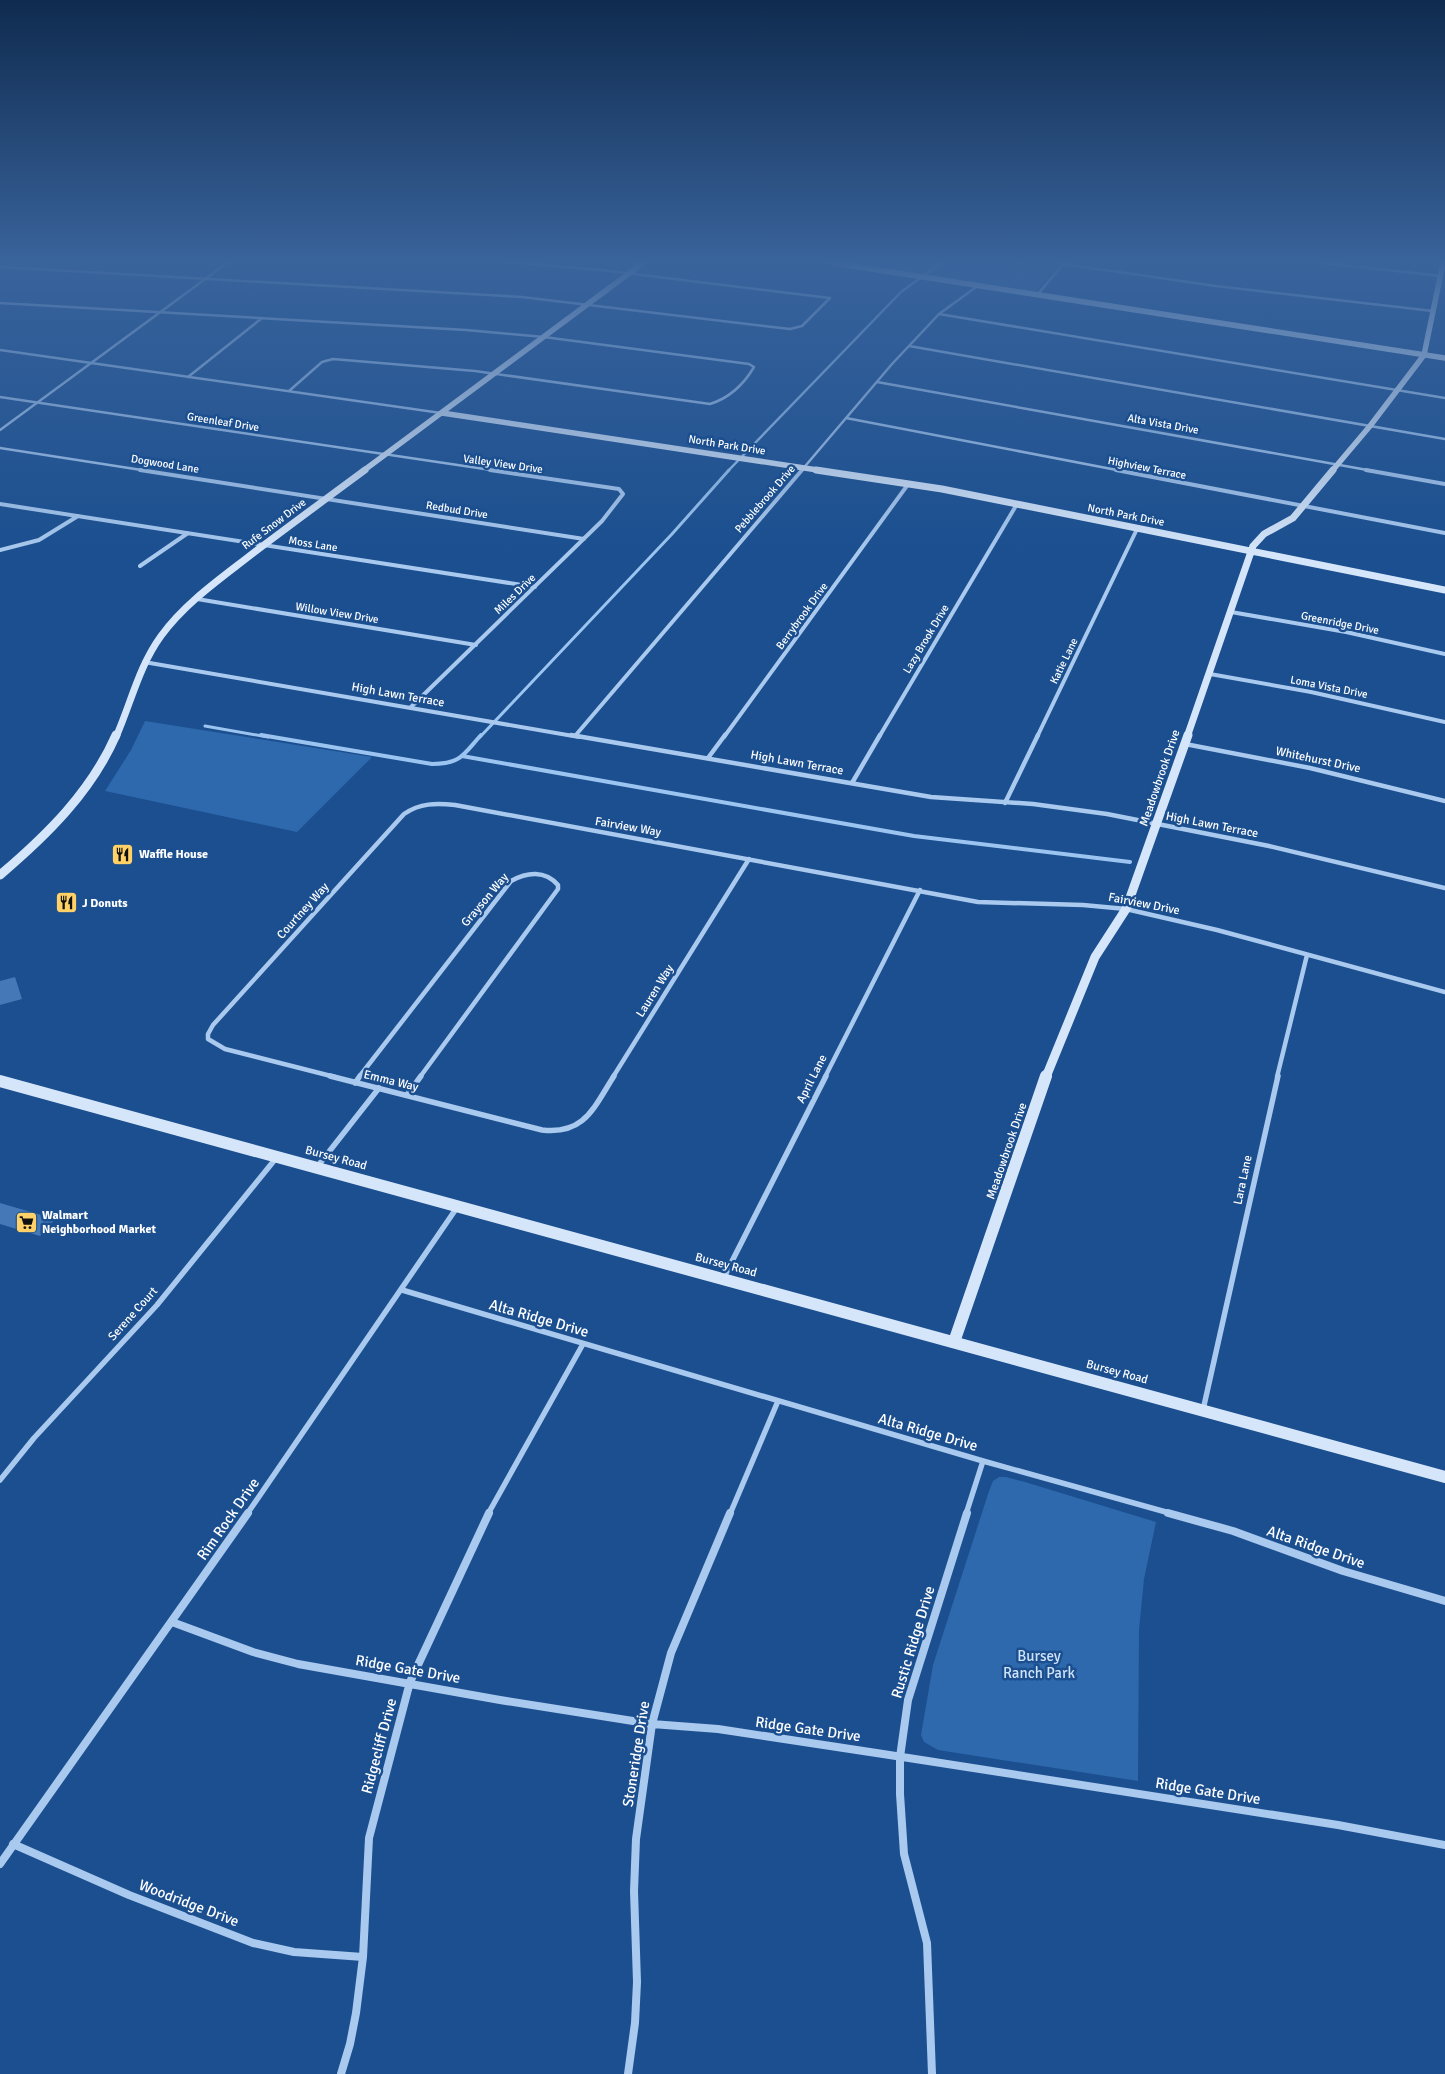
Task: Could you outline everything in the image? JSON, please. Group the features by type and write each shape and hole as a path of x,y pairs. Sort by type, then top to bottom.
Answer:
{"street":[{"name":"North Park Drive","path":"69,360 442,413 909,483 1138,527 1445,590"},
{"path":"0,430 95,360"},
{"path":"188,377 210,360"},
{"path":"290,392 322,362 329,360"},
{"path":"341,360 495,374 710,404 719,402 736,389 754,367 749,364 717,360"},
{"name":"Rufe Snow Drive","path":"0,875 41,838 92,780 105,760 122,724 144,662 170,625 196,599 264,545 514,360"},
{"name":"Pebblebrook Drive","path":"575,736 897,360"},
{"path":"988,360 1445,439"},
{"path":"1214,360 1445,398"},
{"name":"Meadowbrook Drive","path":"954,1342 1046,1076 1095,957 1126,909 1210,674 1255,541 1293,518 1370,426 1420,360"},
{"name":"Alta Vista Drive","path":"877,382 1445,484"},
{"name":"Greenleaf Drive","path":"0,397 385,456"},
{"name":"Highview Terrace","path":"846,418 1445,533"},
{"name":"Dogwood Lane","path":"0,448 328,499"},
{"name":"Valley View Drive","path":"385,456 620,489"},
{"name":"Berrybrook Drive","path":"708,758 909,483"},
{"name":"Miles Drive","path":"411,707 584,539 621,498 623,494 620,489"},
{"name":"Redbud Drive","path":"328,499 584,539"},
{"name":"Moss Lane","path":"0,504 535,587"},
{"name":"Lazy Brook Drive","path":"852,783 1017,504"},
{"path":"0,550 40,540 78,516"},
{"name":"Katie Lane","path":"1005,802 1138,527"},
{"path":"140,566 188,533"},
{"name":"Willow View Drive","path":"196,599 476,645"},
{"name":"Greenridge Drive","path":"1231,612 1346,632 1445,654"},
{"name":"High Lawn Terrace","path":"144,662 931,797 1005,802 1107,814 1269,846 1445,888"},
{"name":"Loma Vista Drive","path":"1210,674 1312,692 1445,722"},
{"name":"Whitehurst Drive","path":"1185,744 1329,772 1445,801"},
{"name":"Fairview Way","path":"421,804 455,805 832,874"},
{"name":"Courtney Way","path":"208,1039 208,1034 213,1025 226,1010 404,814 421,804"},
{"name":"Lauren Way","path":"572,1129 583,1122 590,1114 749,859"},
{"name":"Grayson Way","path":"355,1082 512,881 528,874 549,877 558,885 558,889 407,1095"},
{"name":"Fairview Drive","path":"832,874 978,902 1084,905 1126,909 1217,930 1445,992"},
{"name":"April Lane","path":"723,1279 920,890"},
{"name":"Lara Lane","path":"1203,1410 1269,1112 1307,955"},
{"name":"Emma Way","path":"208,1039 225,1049 542,1130 563,1132 572,1129"},
{"name":"Bursey Road","path":"0,1081 1445,1476"},
{"path":"316,1167 379,1088"},
{"name":"Serene Court","path":"0,1480 34,1438 157,1305 277,1156"},
{"name":"Rim Rock Drive","path":"0,1864 172,1622 458,1206"},
{"name":"Alta Ridge Drive","path":"402,1290 983,1461 1233,1530 1343,1571 1445,1600"},
{"name":"Ridgecliff Drive","path":"341,2074 350,2044 363,1957 369,1838 410,1682 488,1514 583,1344"},
{"name":"Stoneridge Drive","path":"628,2074 635,2023 637,1982 634,1891 636,1839 652,1724 671,1653 778,1401"},
{"name":"Rustic Ridge Drive","path":"932,2074 927,1943 904,1854 900,1794 900,1757 908,1700 983,1461"},
{"name":"Ridge Gate Drive","path":"172,1622 253,1652 289,1661 500,1700 652,1724 718,1729 900,1757 1338,1825 1445,1846"},
{"name":"Woodridge Drive","path":"13,1844 129,1895 253,1943 294,1952 363,1957"}],"green space":[{"path":"145,721 372,757 297,832 105,791 131,750"},
{"name":"Bursey Ranch Park","path":"999,1477 1025,1482 1156,1522 1144,1579 1139,1630 1138,1781 938,1750 924,1742 921,1735 933,1665 989,1491 993,1481"}],"building":[{"path":"15,977 22,999 0,1005 0,981"},
{"name":"Walmart Neighborhood Market","path":"0,1203 55,1219 40,1236 0,1224"}],"waterway":[{"path":"728,471 835,360"},
{"path":"480,737 672,534 729,470"},
{"path":"205,726 268,737"},
{"path":"261,735 432,764 442,764 462,756"},
{"path":"462,756 481,735"},
{"path":"462,756 914,836 1130,862"}],"place":[{"name":"Waffle House","path":"123,854"},
{"name":"J Donuts","path":"66,903"},
{"name":"Walmart Neighborhood Market","path":"26,1222"}]}
